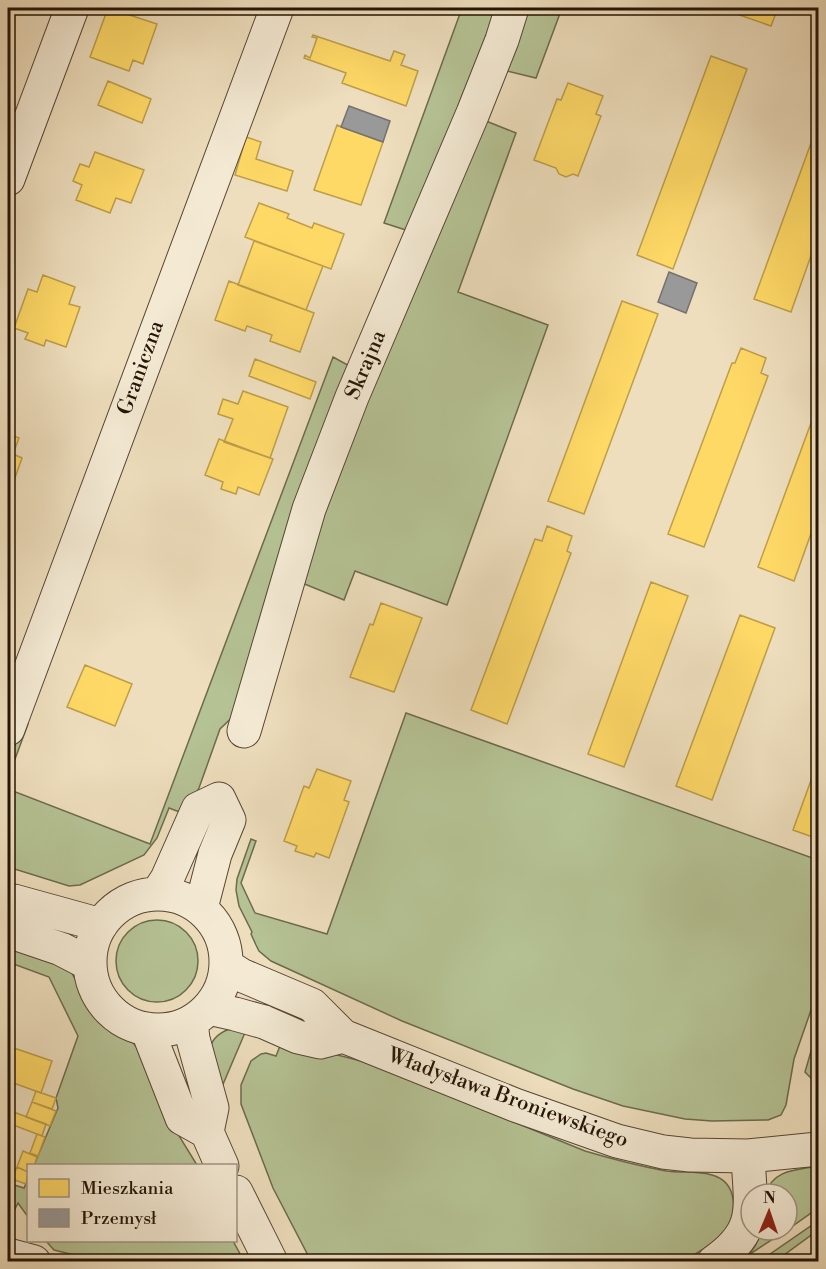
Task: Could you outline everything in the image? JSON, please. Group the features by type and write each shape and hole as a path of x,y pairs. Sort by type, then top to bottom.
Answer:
{"street":[{"path":"8,179 72,8"},
{"name":"Graniczna","path":"8,729 277,8"},
{"name":"Skrajna","path":"244,731 309,509 352,397 473,113 512,8"},
{"path":"158,893 167,879 198,809 219,799 229,820 215,854 201,908"},
{"path":"158,893 188,900 201,908 218,928 226,953 227,966 218,996 199,1015 177,1028 147,1029 122,1020 111,1012 96,990 90,964 93,943 101,925 112,911 141,895 158,893"},
{"path":"8,903 14,902 101,925"},
{"path":"8,931 61,949 90,964"},
{"name":"Władysława Broniewskiego","path":"227,966 241,975 312,1005 343,1036 526,1109 617,1141 663,1152 690,1155 748,1156 819,1149"},
{"name":"Władysława Broniewskiego","path":"199,1015 235,1014 264,1022 298,1036 320,1041 343,1036"},
{"path":"199,1015 193,1040 212,1108 207,1132 221,1164"},
{"path":"147,1029 182,1118 207,1132"},
{"path":"714,1262 739,1242 747,1226 750,1194 748,1156"},
{"path":"237,1194 271,1262"},
{"path":"8,1255 34,1262"}],"green space":[{"path":"462,8 498,8 412,232 384,223"},
{"path":"522,8 562,8 536,78 507,71"},
{"path":"481,119 516,133 458,292 548,325 447,605 355,571 344,600 302,583 305,555"},
{"path":"333,357 355,369 243,707 220,729 199,788 185,814 169,808 157,838 144,855 80,885 69,886 8,867 8,789 150,844"},
{"path":"406,713 818,860 818,990 794,1059 786,1105 781,1115 768,1120 712,1121 685,1119 623,1106 573,1089 402,1021 271,961 259,951 239,906 236,890 237,879 251,839 256,841 241,883 255,913 327,934"},
{"path":"23,722 28,724 8,778 8,763"},
{"path":"157,920 173,923 186,932 195,945 198,961 195,977 186,990 173,999 157,1002 141,999 128,990 119,977 116,961 119,945 128,932 141,923"},
{"path":"8,942 70,970 94,1012 104,1022 131,1040 141,1053 176,1131 196,1164 34,1164 58,1108 56,1098 78,1036 49,977 8,962"},
{"path":"236,1027 247,1028 218,1096 210,1064 211,1045 215,1038 223,1032"},
{"path":"818,1027 816,1083 805,1072"},
{"path":"282,1041 369,1063 585,1151 666,1171 712,1175 727,1184 731,1191 733,1208 729,1225 717,1240 684,1261 311,1261 273,1188 241,1104 241,1085 251,1061 266,1053 276,1056"},
{"path":"818,1166 818,1208 799,1221 799,1182 772,1182 780,1175"},
{"path":"27,1181 27,1216 18,1203 8,1223 8,1183 24,1188"},
{"path":"818,1221 818,1230 779,1261 760,1261 788,1242 799,1242 799,1234"},
{"path":"47,1242 234,1242 244,1261 99,1261 54,1250"},
{"path":"757,1242 768,1242 750,1254"}],"building: Mieszkania":[{"path":"108,8 157,24 143,64 133,60 129,71 90,57"},
{"path":"736,8 778,8 771,26 734,13"},
{"path":"313,35 390,61 394,51 405,55 401,65 418,71 406,106 342,83 346,73 304,58 305,55 310,58 317,38 312,37"},
{"path":"711,56 747,69 673,269 637,255"},
{"path":"108,81 151,99 142,123 98,105"},
{"path":"568,83 603,96 596,114 601,116 578,176 573,174 566,177 559,174 556,168 534,160 557,99 561,100"},
{"path":"818,124 818,236 791,312 754,299"},
{"path":"337,125 383,142 361,205 314,190"},
{"path":"246,137 261,142 256,159 293,171 287,191 235,175"},
{"path":"95,152 144,170 131,203 116,198 110,213 76,200 82,185 73,181 80,164 89,167"},
{"path":"259,203 289,214 287,218 312,228 314,223 344,234 331,269 245,237"},
{"path":"254,241 323,266 306,310 238,285"},
{"path":"43,275 75,287 69,304 80,307 66,347 46,340 44,346 25,339 28,333 14,328 28,289 37,292"},
{"path":"229,281 314,313 300,352 270,341 272,335 247,326 245,331 215,320"},
{"path":"622,301 658,314 584,514 548,501"},
{"path":"741,348 766,358 761,373 768,376 704,547 668,534 732,363 735,363"},
{"path":"255,359 316,382 310,399 249,376"},
{"path":"243,391 288,407 270,458 224,442 233,419 218,414 223,399 238,404"},
{"path":"818,404 818,514 794,581 758,567"},
{"path":"8,434 19,438 13,454 22,458 9,495"},
{"path":"219,439 273,459 259,495 238,487 236,494 221,489 223,482 205,475"},
{"path":"547,526 572,536 567,551 571,553 507,724 471,710 535,539 542,541"},
{"path":"651,582 688,596 624,767 588,754"},
{"path":"381,603 422,618 394,692 350,677 370,624 373,625"},
{"path":"740,615 775,628 712,800 676,786"},
{"path":"85,665 132,684 115,726 67,707"},
{"path":"818,761 818,839 793,830"},
{"path":"317,769 351,781 344,800 349,802 329,858 316,853 314,857 295,851 297,846 284,841 304,786 309,788"},
{"path":"8,994 12,996 8,1009"},
{"path":"8,1046 52,1061 41,1093 8,1081"},
{"path":"36,1091 56,1098 52,1109 32,1102"},
{"path":"32,1102 56,1111 50,1126 26,1117"},
{"path":"8,1110 46,1124 42,1136 8,1123"},
{"path":"37,1134 45,1137 38,1156 30,1153"},
{"path":"23,1151 37,1157 35,1164 27,1164 27,1172 17,1167"},
{"path":"17,1167 27,1172 26,1184 12,1179"}],"building: Przemysł":[{"path":"349,106 390,121 383,142 341,127"},
{"path":"669,272 697,283 686,313 658,302"}]}
